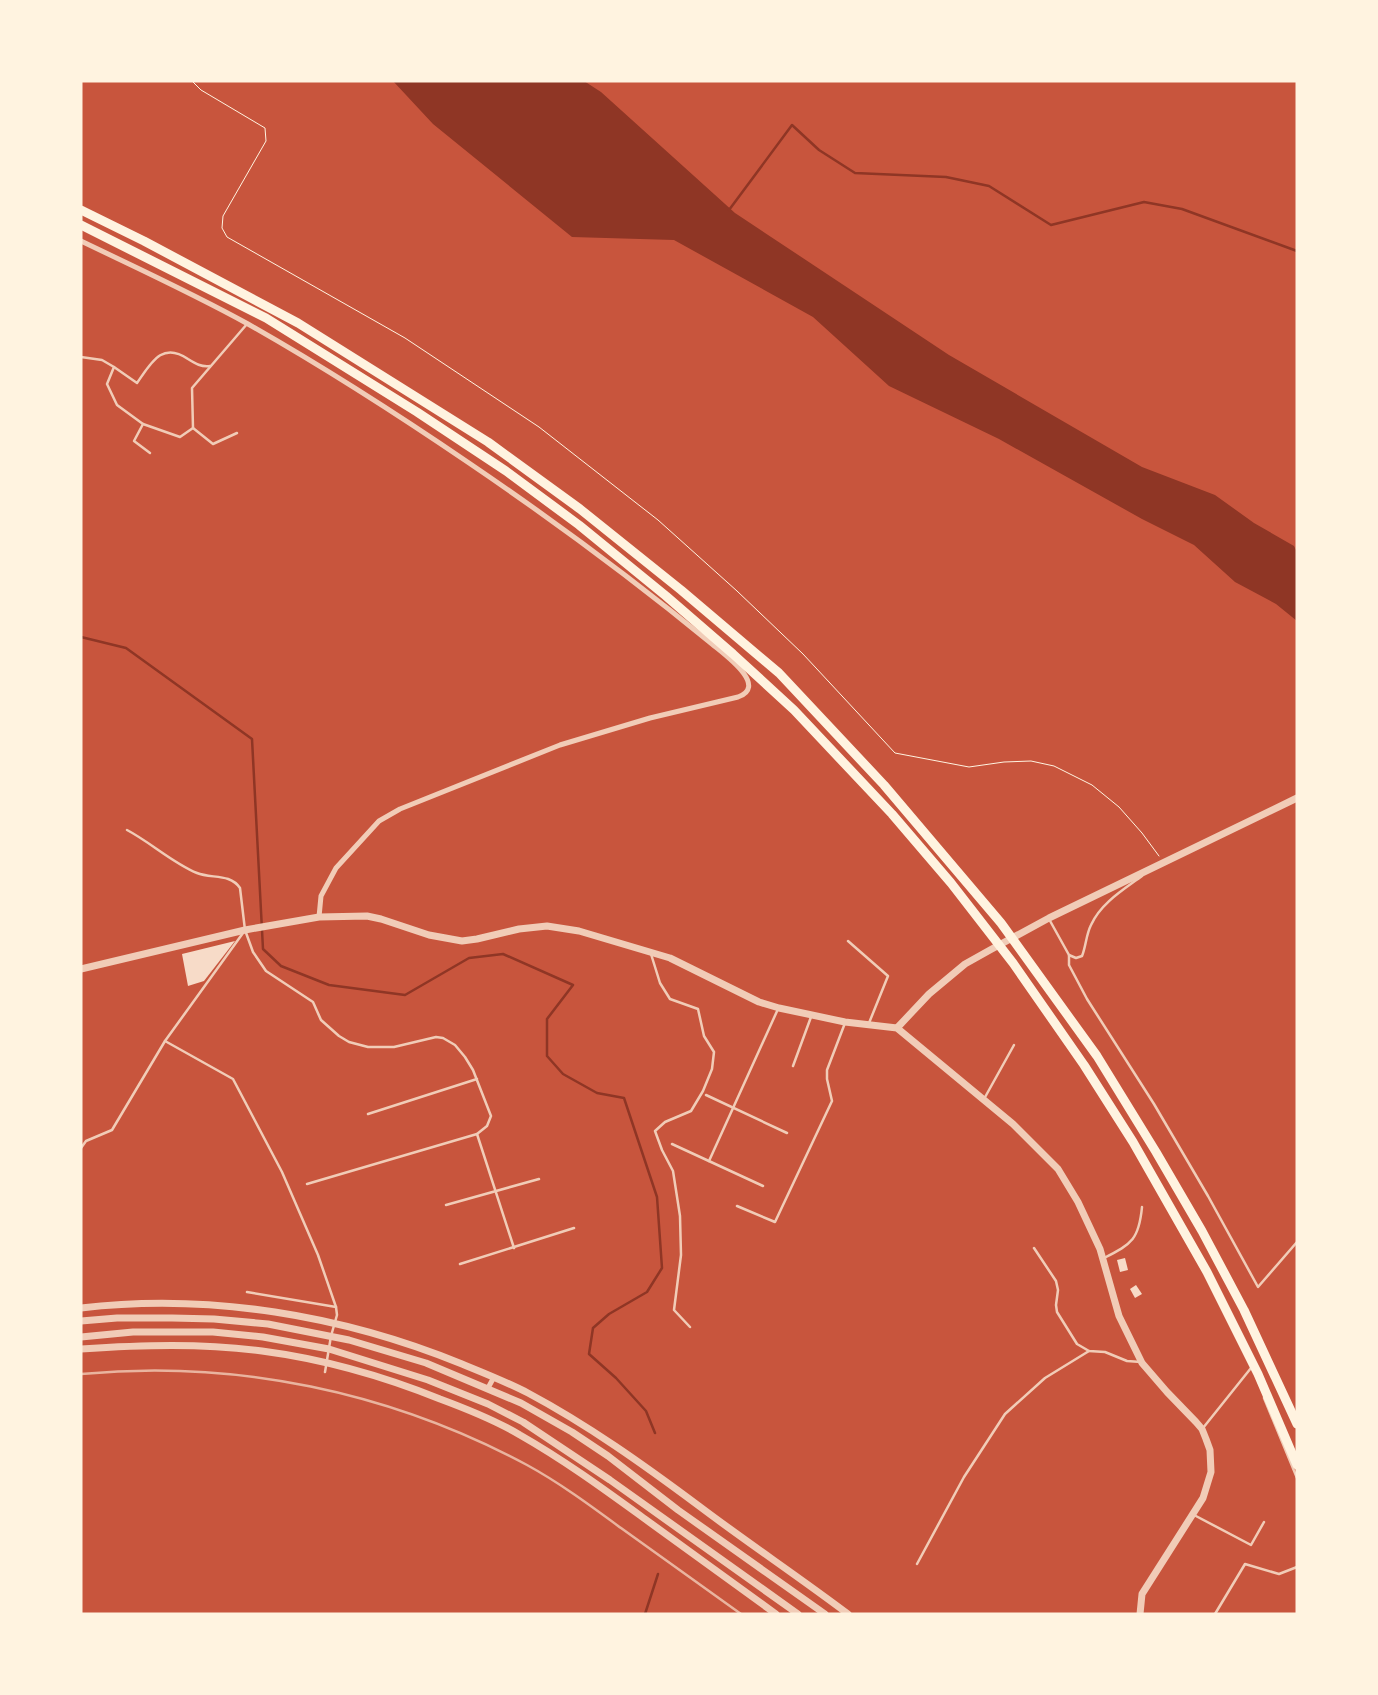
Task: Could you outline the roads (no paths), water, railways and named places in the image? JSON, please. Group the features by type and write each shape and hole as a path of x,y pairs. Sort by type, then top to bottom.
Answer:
{"highway":[{"path":"81,210 144,241 298,323 488,442 588,515 779,673 884,786 1000,924 1047,986 1096,1056 1156,1152 1202,1231 1244,1310 1297,1424"},
{"path":"81,224 266,318 417,412 506,471 579,525 666,596 794,710 892,814 950,883 1013,963 1084,1065 1133,1142 1208,1272 1258,1374 1297,1465"}],"street":[{"path":"81,241 247,324 365,393 551,520 706,640 739,668 749,684 748,690 744,695 650,718 560,745 400,809 379,821 336,868 321,896 319,918"},
{"path":"897,1028 929,994 965,964 1049,918 1297,798"},
{"path":"81,969 245,930 319,918 367,916 430,935 462,941 477,940 519,929 547,926 579,930 650,951 690,966 759,1002 779,1008 845,1022 897,1028 1013,1124 1058,1169 1078,1202 1103,1258 1119,1316 1142,1363 1202,1429 1210,1450 1211,1472 1203,1498 1142,1594 1140,1613"},
{"path":"81,1308 115,1304 209,1305 271,1311 335,1323 432,1352 494,1377 536,1397 578,1421 848,1614"},
{"path":"81,1322 117,1318 214,1319 268,1324 331,1336 426,1363 488,1388 572,1432 608,1456 689,1518 825,1614"},
{"path":"81,1337 133,1332 214,1332 263,1337 329,1349 428,1380 488,1404 523,1422 610,1480 798,1614"},
{"path":"81,1349 133,1346 211,1346 261,1350 327,1363 421,1391 483,1416 519,1434 603,1488 776,1614"},
{"path":"488,1388 494,1377"}],"lane":[{"path":"237,433 213,444 193,428 192,388 247,324"},
{"path":"81,357 102,360 137,383 152,362 164,352 179,352 202,367 210,366"},
{"path":"114,367 107,384 117,405 143,424 180,437 193,428"},
{"path":"143,424 134,442 150,453"},
{"path":"127,830 196,873 231,879 237,883 240,888 245,930 253,952 266,971 313,1002 321,1020 331,1030 344,1039 358,1045 376,1047 394,1047 436,1037 443,1038 455,1045 465,1057 477,1079 491,1116 487,1126 476,1134 307,1184"},
{"path":"1069,955 1076,958 1082,956 1091,924 1109,900 1162,861"},
{"path":"1049,918 1069,955 1070,965 1087,999 1154,1104 1258,1287 1297,1242"},
{"path":"81,1148 86,1141 112,1130 165,1040 245,930"},
{"path":"848,941 888,976 868,1025"},
{"path":"650,951 660,983 670,998 698,1009 704,1036 714,1052 712,1069 703,1091 691,1111 665,1122 656,1131 662,1150 673,1171 680,1216 681,1255 674,1310 690,1327"},
{"path":"709,1161 779,1008"},
{"path":"793,1066 811,1015"},
{"path":"737,1206 775,1222 832,1101 827,1070 845,1022"},
{"path":"165,1040 233,1079 282,1172 318,1255 336,1307 335,1323 325,1372"},
{"path":"983,1100 1014,1045"},
{"path":"368,1114 477,1079"},
{"path":"706,1095 787,1132"},
{"path":"476,1134 514,1248"},
{"path":"672,1144 763,1186"},
{"path":"446,1205 539,1179"},
{"path":"1103,1258 1121,1250 1132,1240 1140,1226 1142,1207"},
{"path":"460,1264 574,1228"},
{"path":"1034,1248 1056,1281 1058,1290 1057,1312 1077,1344 1089,1351 1105,1352 1127,1361 1142,1363"},
{"path":"247,1292 336,1307"},
{"path":"918,1564 964,1477 1005,1414 1045,1378 1089,1351"},
{"path":"1202,1429 1251,1368 1297,1478"},
{"path":"1192,1514 1251,1545 1264,1522"},
{"path":"1215,1614 1245,1564 1279,1574 1297,1568"}],"waterway":[{"path":"729,210 792,125 819,150 855,173 946,177 989,186 1051,225 1144,202 1182,209 1297,251"},
{"path":"81,637 126,648 252,739 263,949 281,966 329,985 405,995 469,958 503,954 573,985 547,1019 547,1056 563,1074 597,1093 624,1098 657,1197 662,1268 647,1292 609,1314 593,1328 589,1354 616,1378 646,1411 655,1433"},
{"path":"645,1614 658,1574"}],"railway":[{"path":"81,1374 139,1371 197,1372 254,1377 311,1386 367,1400 422,1418 475,1440 551,1479 741,1614"}]}
